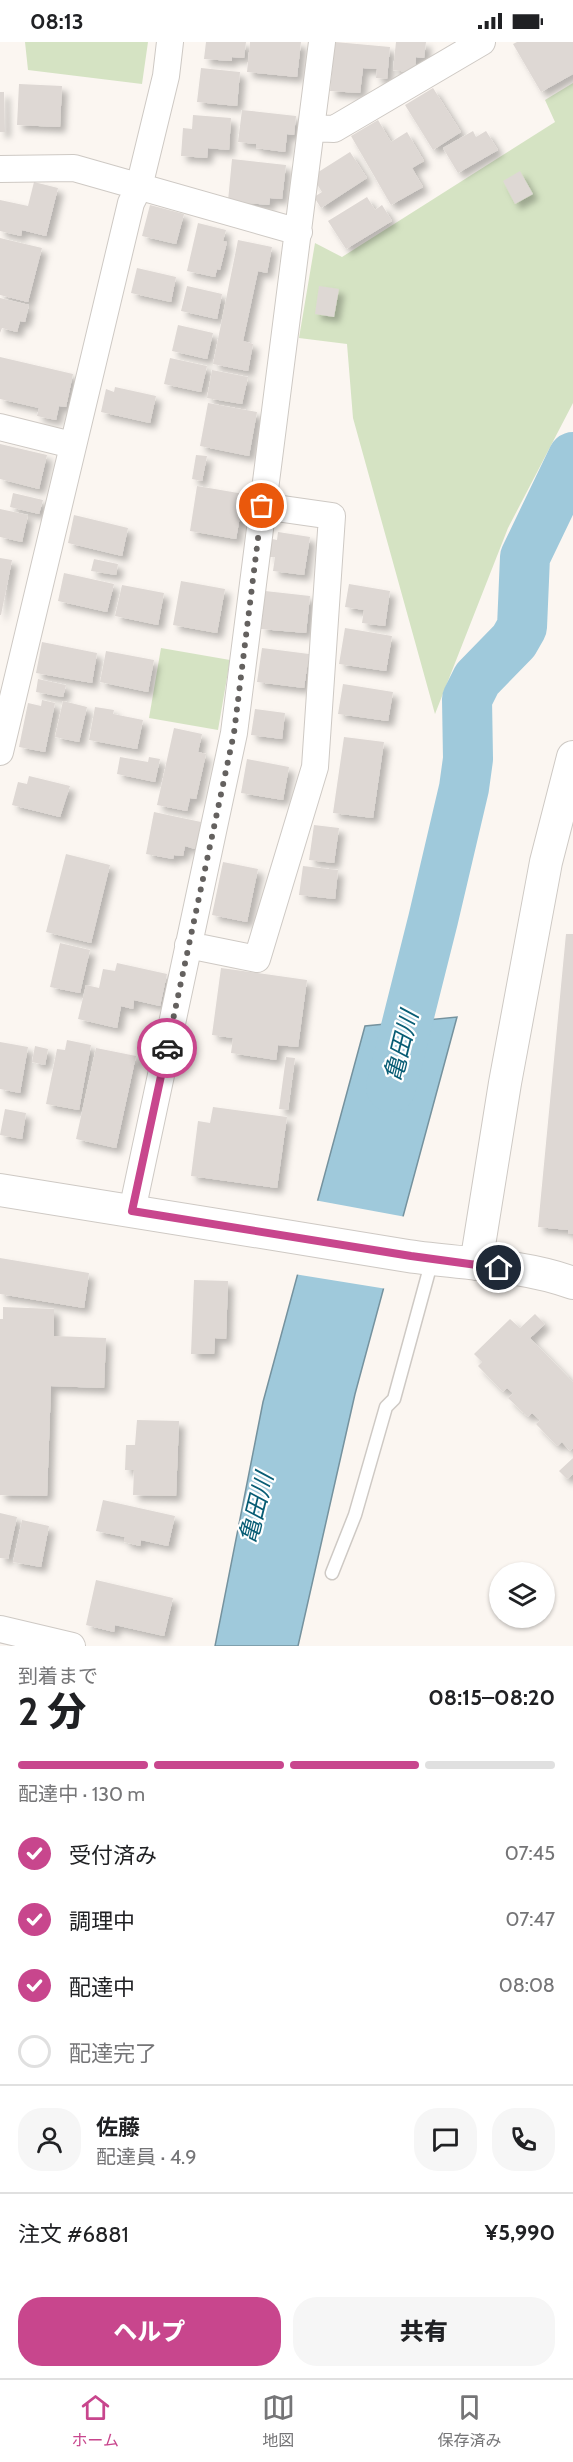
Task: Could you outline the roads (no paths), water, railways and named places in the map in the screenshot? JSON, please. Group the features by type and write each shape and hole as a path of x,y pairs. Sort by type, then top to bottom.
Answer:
{"street":[{"path":"0,752 72,446 166,76 170,42"},
{"path":"132,1211 234,733 322,42"},
{"path":"311,128 334,129 479,43"},
{"path":"0,169 74,168 299,232"},
{"path":"0,428 72,446"},
{"path":"188,945 256,959 315,767 332,516 262,506"},
{"path":"476,1264 505,1083 546,862 573,757"},
{"path":"0,1190 557,1277 573,1283"},
{"path":"0,1629 72,1646"}],"lane":[{"path":"332,1574 356,1515 386,1407 394,1400 421,1257"}],"water":[{"path":"457,1017 355,1394 298,1646 215,1646 263,1402 365,1026"}],"waterway":[{"name":"亀田川","path":"391,1087 464,788 468,759 467,699 477,679 514,641 522,627 525,557 573,457"}]}
